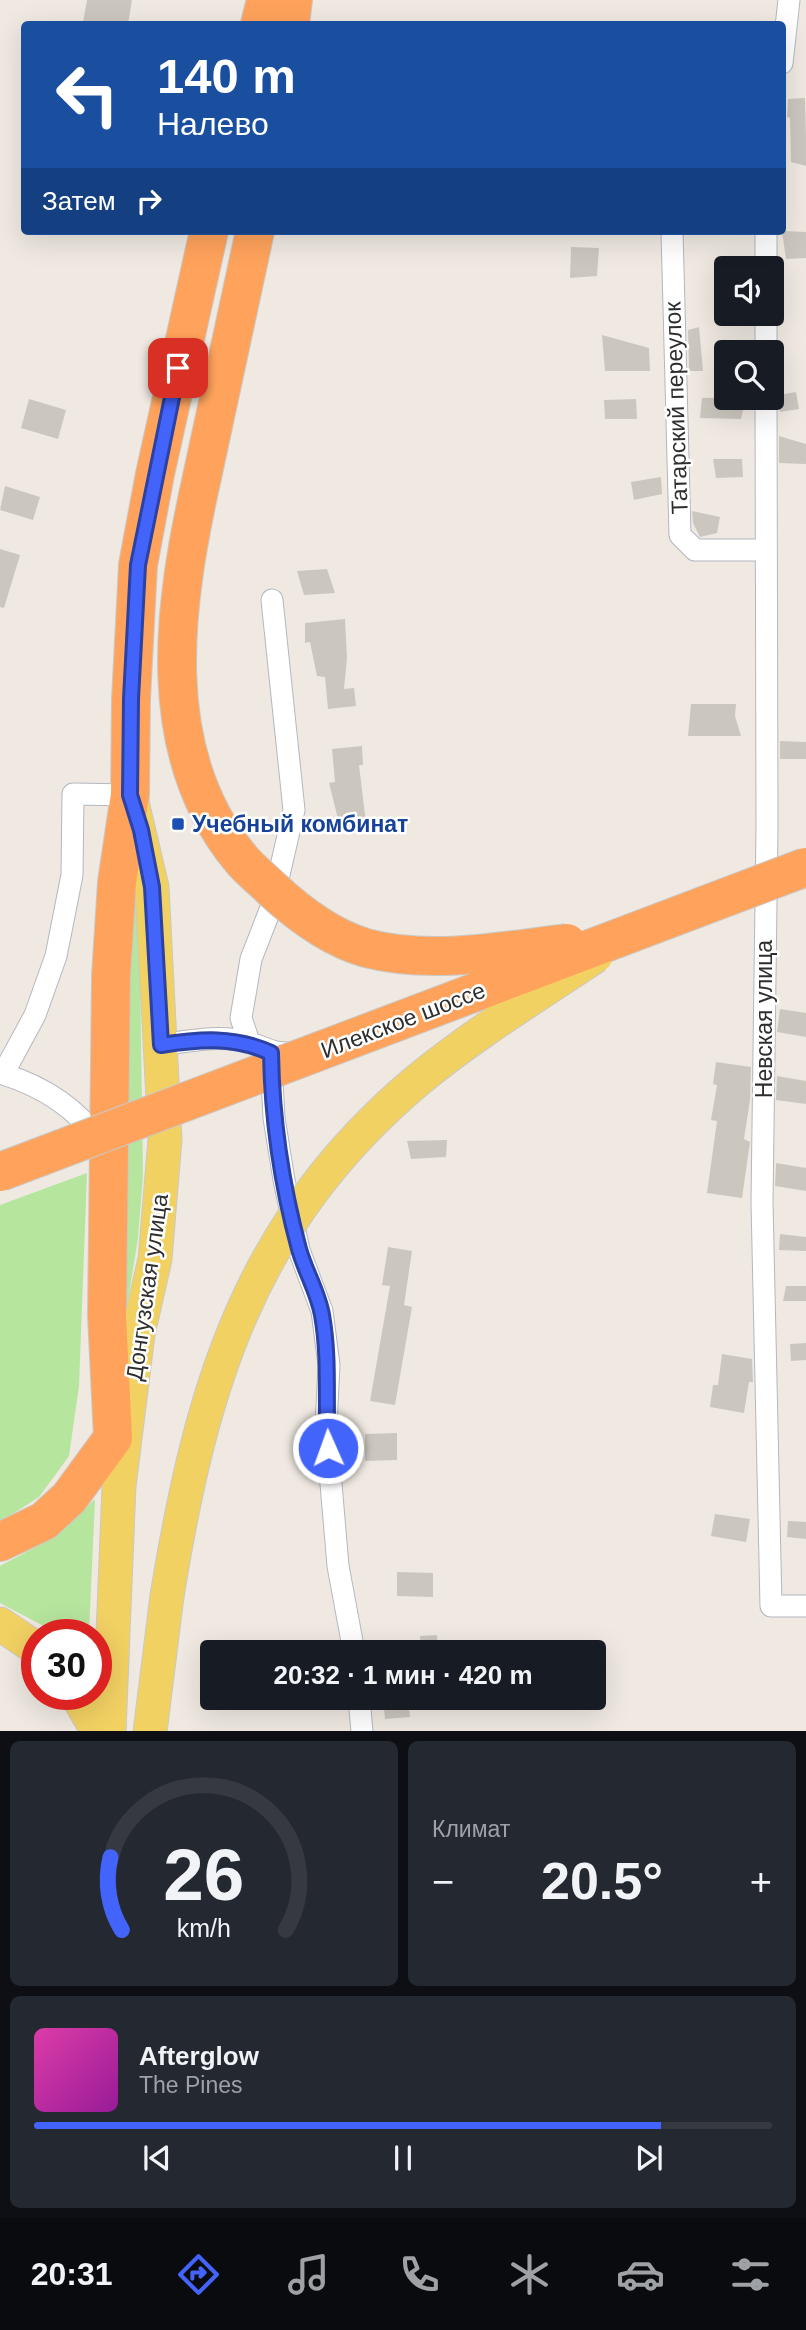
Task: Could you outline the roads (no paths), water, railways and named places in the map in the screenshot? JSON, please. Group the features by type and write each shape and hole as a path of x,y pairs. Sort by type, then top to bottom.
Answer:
{"highway":[{"path":"261,21 266,0"},
{"path":"290,21 293,0"},
{"name":"Донгузская улица","path":"113,1438 107,1315 107,1152 116,895 130,795 131,699 138,565 155,474 208,235"},
{"path":"254,235 186,550 177,610 176,663 180,714 192,766 213,818 242,860 315,924 365,948 454,956 625,937"},
{"name":"Илекское шоссе","path":"0,1172 806,867"},
{"path":"0,1542 44,1521 69,1498 113,1438"}],"main road":[{"name":"Донгузская улица","path":"109,1731 119,1486 138,1334 155,1259 162,1195 164,1139 152,887 141,830 130,795"},
{"path":"150,1731 180,1516 208,1406 229,1341 255,1281 281,1233 314,1189 365,1132 417,1082 477,1035 625,937"},
{"name":"Донгузская улица","path":"113,1438 119,1486"},
{"path":"0,1624 21,1638"},
{"path":"86,1710 98,1731"}],"street":[{"path":"786,27 789,0"},
{"name":"Татарский переулок","path":"672,235 680,535 695,550 766,550"},
{"path":"766,235 766,256"},
{"name":"Невская улица","path":"766,410 762,1202 771,1606 806,1606"},
{"path":"249,1042 241,1018 251,959 272,905 294,810 272,600"},
{"path":"107,1152 86,1121 62,1103 28,1082 1,1075 35,1015 56,956 72,875 73,794 130,795"},
{"path":"161,1045 205,1039 249,1042 271,1053 336,1051 806,879"},
{"path":"271,1053 273,1107 284,1180 299,1250 321,1311 329,1365 327,1425 338,1566 352,1640"},
{"path":"360,1710 362,1731"}],"place":[{"name":"Учебный комбинат","path":"178,824"}]}
